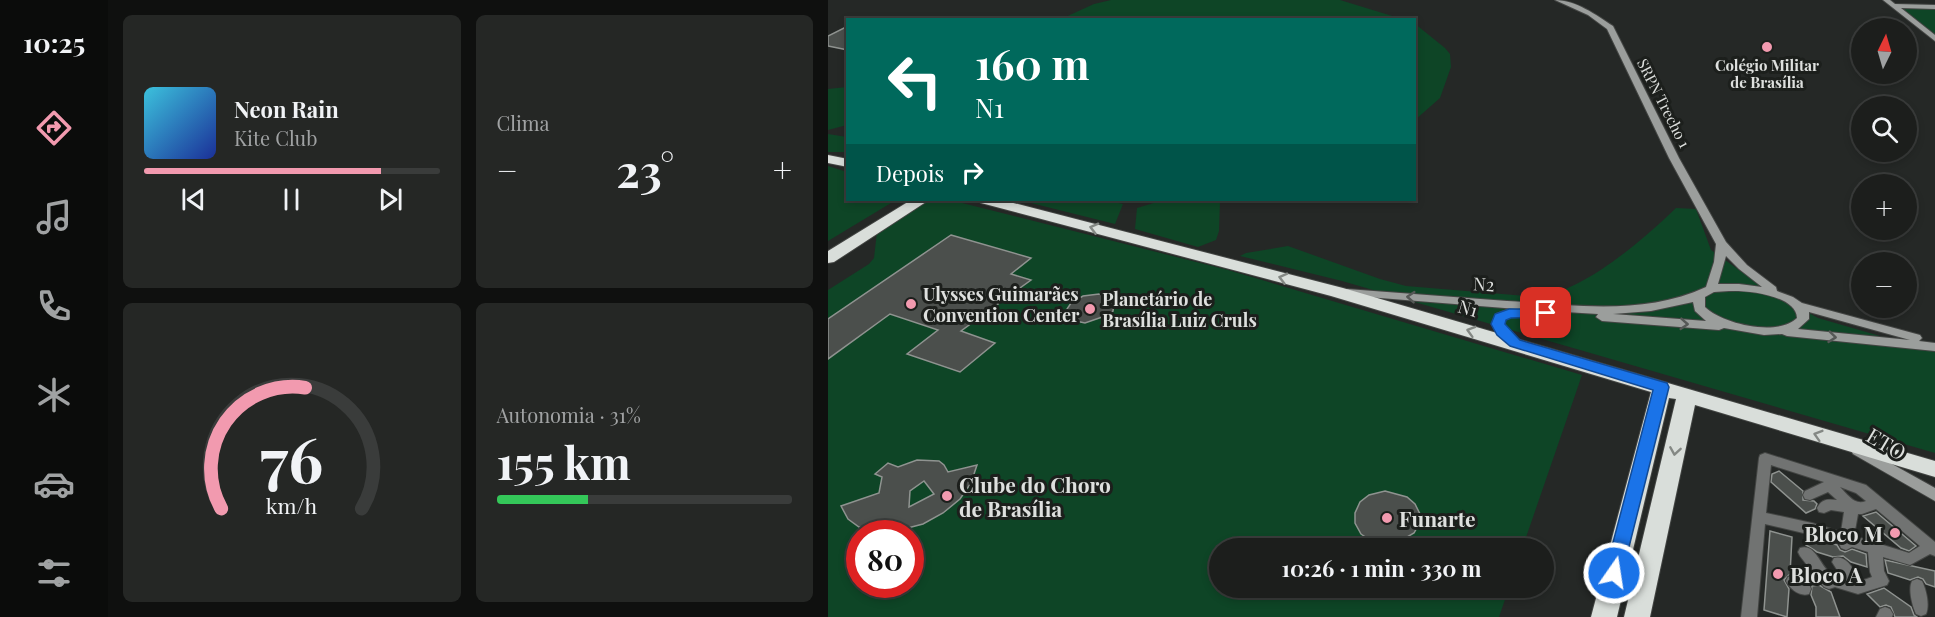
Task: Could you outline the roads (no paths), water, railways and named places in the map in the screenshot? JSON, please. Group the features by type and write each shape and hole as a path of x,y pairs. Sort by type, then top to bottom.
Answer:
{"highway":[{"path":"828,159 846,163"},
{"path":"828,244 895,207 917,201"},
{"name":"N1","path":"990,201 1337,292 1935,469"},
{"path":"828,258 895,207"},
{"path":"1604,617 1662,387"},
{"path":"1637,617 1687,394"}],"main road":[{"name":"SRPN Trecho 1","path":"1558,0 1590,14 1610,28 1674,158 1721,244 1743,267 1784,297"},
{"path":"1576,0 1590,14"},
{"path":"1886,0 1935,39"},
{"path":"1894,6 1935,7"},
{"path":"1721,244 1720,262 1711,289 1740,287 1760,289 1784,297 1798,306 1893,334 1935,342"},
{"name":"N2","path":"1337,292 1596,310 1648,308 1699,296 1711,289"},
{"path":"1699,296 1697,301 1700,311 1710,319 1729,327 1935,347"},
{"path":"1774,331 1798,326 1803,321 1803,314 1798,306"},
{"name":"N2","path":"1515,343 1498,324 1500,317 1523,312 1729,327"},
{"name":"ETO","path":"1848,444 1935,495"}],"street":[{"path":"1749,617 1758,517 1765,458 1831,483 1861,489 1874,504 1903,520 1933,548 1910,559 1846,542 1809,526 1758,517"},
{"path":"1810,495 1831,483"},
{"path":"1831,483 1854,510"},
{"path":"1824,508 1828,504 1854,510 1874,504"},
{"path":"1846,542 1854,510"},
{"path":"1806,552 1827,580 1859,589 1882,581 1878,574 1876,551"},
{"path":"1839,562 1859,589"},
{"path":"1917,585 1921,609"}],"place":[{"name":"Colégio Militar de Brasília","path":"1767,47"},
{"name":"Ulysses Guimarães Convention Center","path":"911,304"},
{"name":"Planetário de Brasília Luiz Cruls","path":"1090,309"},
{"name":"Clube do Choro de Brasília","path":"947,496"},
{"name":"Funarte","path":"1387,518"},
{"name":"Bloco M","path":"1895,533"},
{"name":"Bloco A","path":"1778,574"}]}
